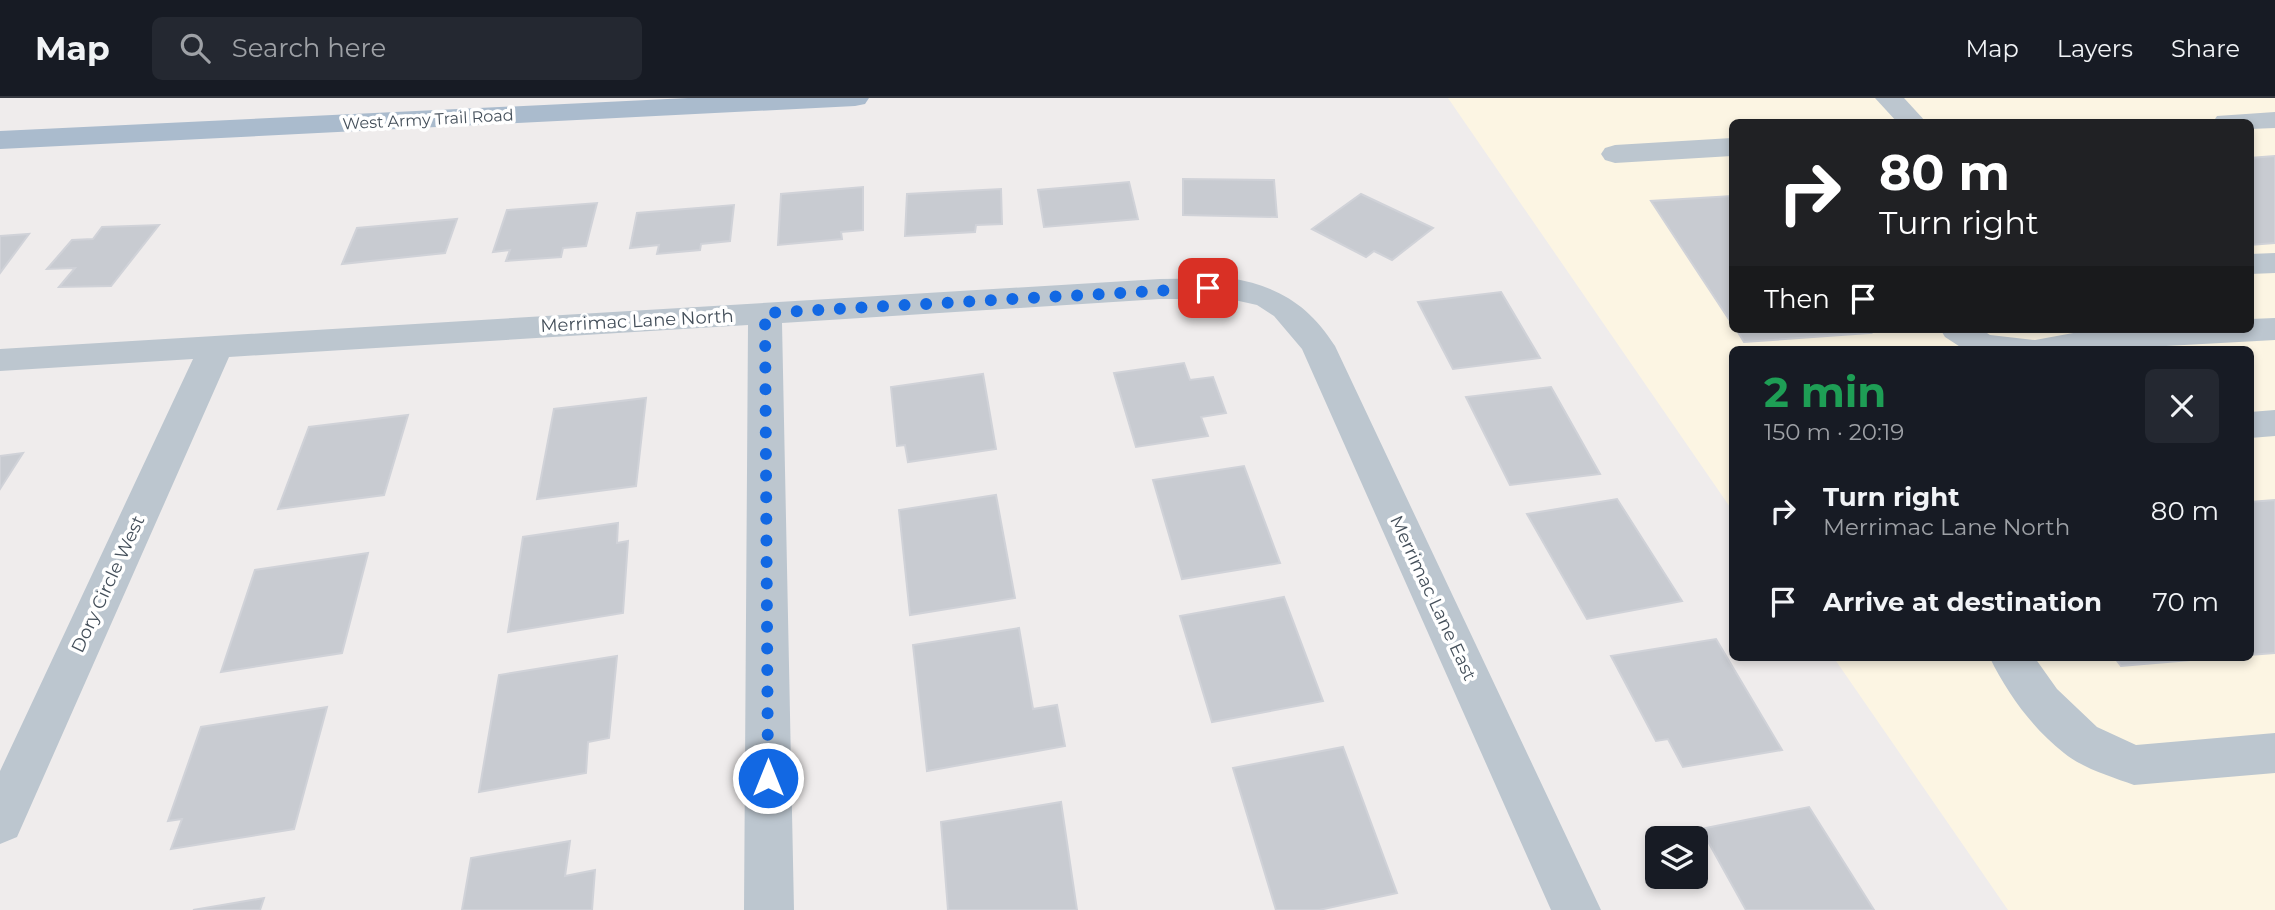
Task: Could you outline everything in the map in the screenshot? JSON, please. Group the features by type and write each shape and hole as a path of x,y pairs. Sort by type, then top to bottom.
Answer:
{"main road":[{"name":"West Army Trail Road","path":"0,140 855,98"}],"street":[{"path":"1889,98 1909,119"},
{"path":"2254,121 2275,120"},
{"path":"1615,154 1729,147"},
{"path":"2254,264 2275,263"},
{"name":"Merrimac Lane North","path":"0,360 1172,289 1237,289 1273,299"},
{"name":"Merrimac Lane East","path":"1273,299 1292,311 1318,346 1576,910"},
{"path":"765,313 769,910"},
{"path":"2254,331 2275,330"},
{"path":"1963,333 1982,345 1992,346"},
{"path":"2069,346 2121,339 2224,333"},
{"name":"Dory Circle West","path":"0,822 216,347"},
{"path":"2254,425 2275,423"},
{"path":"2013,661 2041,702 2081,741 2134,765 2275,753"}],"shaded area":[{"path":"1448,98 2275,98 2275,910 2008,910 1836,661 2254,661 2254,346 1729,346 1729,506"}],"building":[{"path":"2275,156 2275,243 2254,245 2254,158"},
{"path":"1183,179 1274,180 1277,217 1183,215"},
{"path":"1129,182 1138,219 1044,227 1038,190"},
{"path":"863,187 863,230 841,232 842,239 778,245 781,194"},
{"path":"1001,189 1002,224 976,225 975,232 905,236 907,194"},
{"path":"1361,194 1433,228 1392,260 1374,251 1366,257 1312,229"},
{"path":"1729,196 1729,319 1651,201"},
{"path":"597,203 586,246 563,248 561,257 506,261 510,250 493,252 507,210"},
{"path":"734,205 730,241 701,244 700,250 657,254 659,245 630,248 637,213"},
{"path":"457,219 445,253 342,264 357,228"},
{"path":"159,225 111,286 59,287 75,268 47,269 72,240 93,239 102,227"},
{"path":"29,234 0,273 0,236"},
{"path":"1501,292 1540,358 1453,369 1418,302"},
{"path":"1738,333 1871,333 1744,342"},
{"path":"1184,363 1190,380 1213,377 1226,413 1201,417 1208,436 1136,447 1114,373"},
{"path":"983,374 996,449 908,462 905,445 897,446 891,387"},
{"path":"1551,387 1600,474 1510,485 1466,397"},
{"path":"646,398 636,486 537,499 554,409"},
{"path":"408,415 384,495 278,509 309,427"},
{"path":"23,453 0,489 0,456"},
{"path":"1244,466 1280,563 1182,579 1153,480"},
{"path":"996,495 1015,598 910,615 899,510"},
{"path":"1617,499 1682,601 1587,619 1527,514"},
{"path":"2275,500 2275,653 2254,655 2254,502"},
{"path":"618,523 617,543 628,541 623,613 508,632 523,537"},
{"path":"368,553 342,653 221,672 255,570"},
{"path":"1284,597 1323,701 1212,722 1180,616"},
{"path":"1019,628 1033,709 1057,705 1065,746 927,771 913,645"},
{"path":"1716,639 1782,750 1683,767 1668,739 1656,741 1611,656"},
{"path":"617,656 609,738 588,742 586,773 479,792 499,675"},
{"path":"2117,661 2179,661 2121,666"},
{"path":"327,707 294,829 171,849 182,819 168,821 201,727"},
{"path":"1343,747 1397,893 1319,910 1276,910 1233,768"},
{"path":"1061,802 1077,910 948,910 941,822"},
{"path":"1809,807 1874,910 1746,910 1708,842 1708,828"},
{"path":"570,841 565,876 595,870 592,910 462,910 471,858"},
{"path":"264,898 260,910 193,910"}],"route":[{"path":"768,778 765,313 1208,288"}]}
